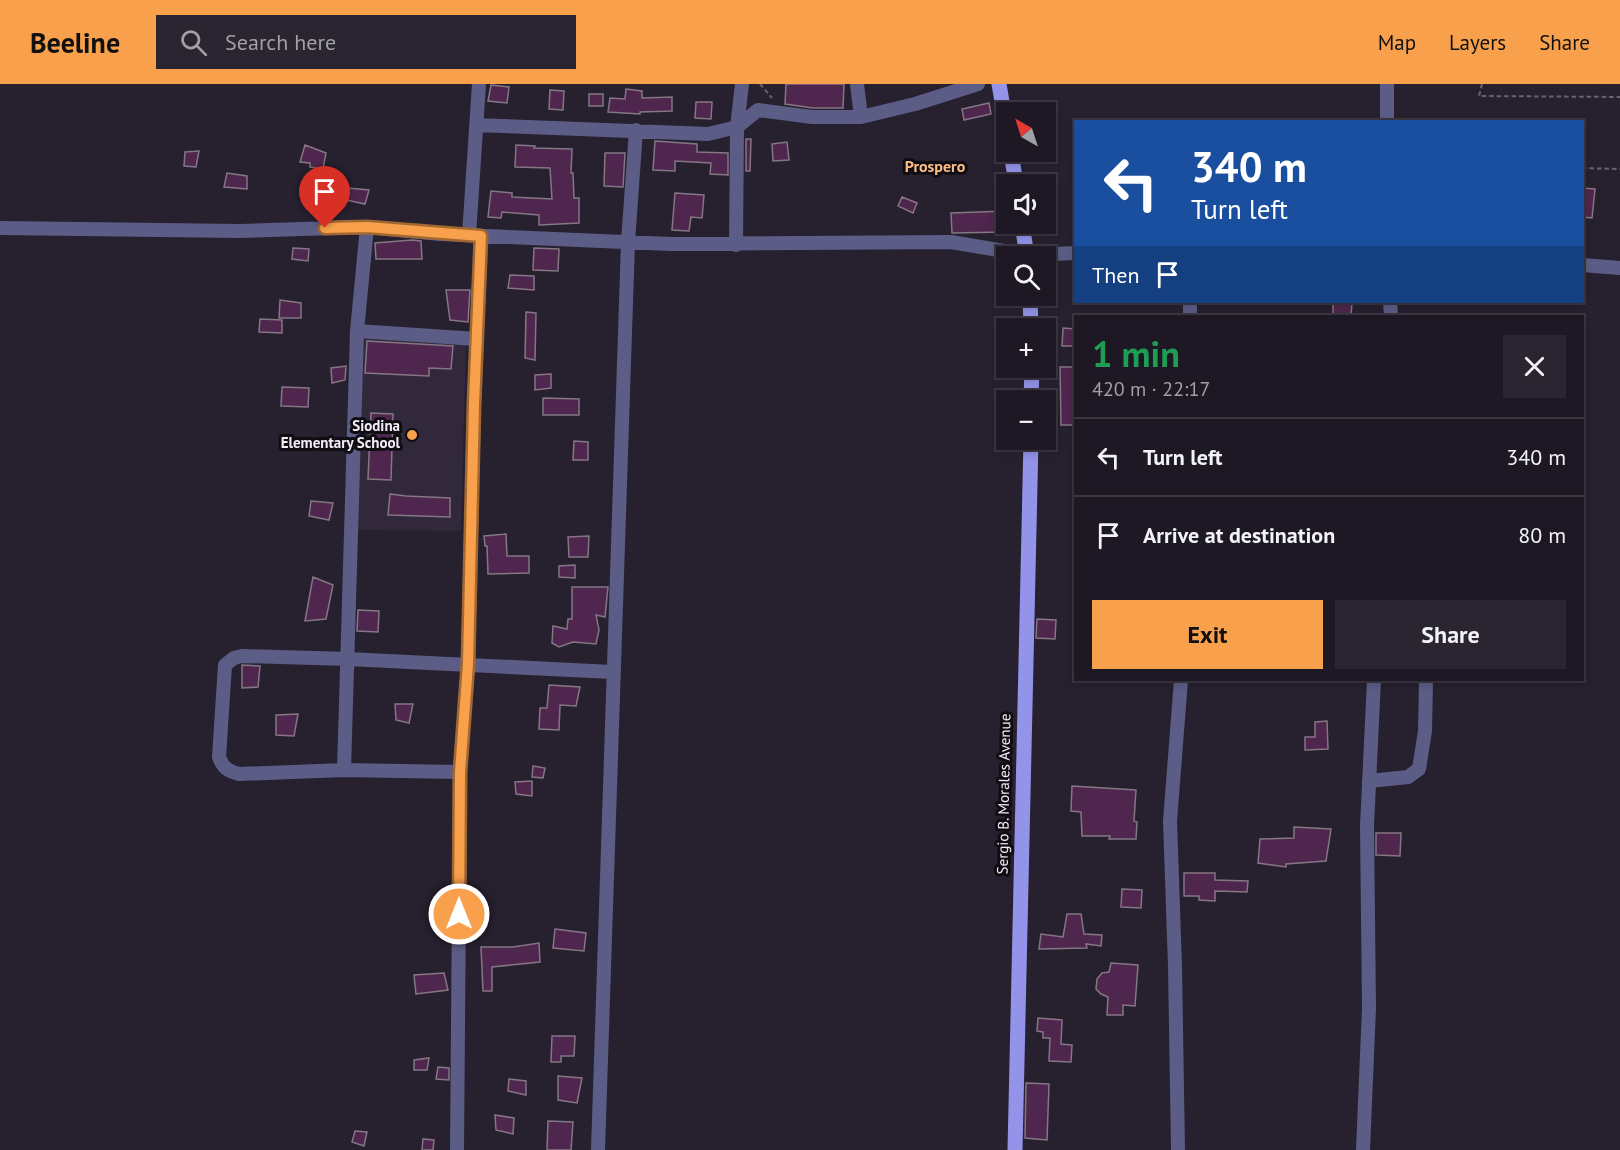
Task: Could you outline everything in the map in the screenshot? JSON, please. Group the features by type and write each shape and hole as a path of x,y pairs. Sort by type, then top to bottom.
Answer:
{"main road":[{"path":"999,84 1002,102"},
{"name":"Sergio B. Morales Avenue","path":"1015,1150 1031,450"}],"street":[{"path":"457,1150 460,772 468,664 477,339 475,235 476,124 479,84"},
{"path":"736,245 737,127 742,84"},
{"path":"857,84 861,117"},
{"path":"476,124 708,134 737,127 758,110 803,116 861,117 915,104 978,84"},
{"path":"1386,84 1387,120"},
{"path":"598,1150 628,242 636,130"},
{"path":"344,770 357,331 367,227"},
{"path":"0,228 240,231 367,227 475,235 736,245 867,241 951,242 996,250"},
{"path":"1056,254 1074,253"},
{"path":"1584,265 1620,268"},
{"path":"357,331 477,339"},
{"path":"460,772 344,770 239,774 228,771 222,765 219,757 225,665 228,661 242,656 348,658 612,672"},
{"path":"1178,1150 1170,821 1181,681"},
{"path":"1363,1150 1369,1008 1367,826 1374,681"},
{"path":"1369,781 1408,777 1419,769 1425,731 1426,681"}],"path":[{"path":"1482,84 1479,96 1620,97"},
{"path":"1584,168 1620,169"}],"shaded area":[{"name":"Siodina Elementary School","path":"362,334 466,339 461,531 358,530"}],"building":[{"path":"786,84 844,84 843,108 813,108 785,104"},
{"path":"491,85 509,87 507,103 488,101"},
{"path":"626,89 642,91 642,98 672,97 672,111 640,112 640,114 608,112 610,98 625,99"},
{"path":"550,90 564,91 563,110 549,109"},
{"path":"589,94 603,94 603,106 589,106"},
{"path":"696,102 712,102 711,119 695,118"},
{"path":"989,103 991,114 964,120 962,109"},
{"path":"746,139 751,139 750,171 746,171"},
{"path":"655,141 697,144 697,152 728,153 728,175 710,174 711,163 675,161 675,171 653,170"},
{"path":"787,142 789,160 773,161 772,144"},
{"path":"305,145 326,153 323,169 310,167 310,163 300,162"},
{"path":"516,145 572,149 571,173 573,173 574,198 579,198 579,223 539,225 539,215 502,212 501,218 488,217 491,191 512,193 512,197 552,199 550,168 515,167"},
{"path":"199,151 196,167 184,166 185,152"},
{"path":"605,153 625,153 623,187 604,186"},
{"path":"227,173 247,176 247,189 224,187"},
{"path":"348,188 369,190 365,204 346,200"},
{"path":"1584,188 1595,189 1592,218 1584,217"},
{"path":"675,193 704,195 702,218 691,217 689,231 672,230"},
{"path":"902,197 917,203 913,213 898,206"},
{"path":"996,211 996,232 952,233 951,213"},
{"path":"421,241 422,259 376,259 375,243"},
{"path":"293,248 309,249 308,261 292,259"},
{"path":"534,248 559,249 558,271 533,270"},
{"path":"510,275 534,276 534,290 508,288"},
{"path":"446,290 470,290 468,322 450,320"},
{"path":"280,300 301,303 301,318 279,318"},
{"path":"1333,303 1352,303 1351,315 1333,315"},
{"path":"526,312 536,313 535,360 525,358"},
{"path":"260,319 282,320 282,333 259,332"},
{"path":"1063,328 1074,329 1074,346 1062,346"},
{"path":"367,341 453,346 451,369 429,368 429,376 365,373"},
{"path":"346,366 345,380 332,383 331,368"},
{"path":"1060,367 1074,367 1074,425 1061,425"},
{"path":"551,374 551,388 535,390 535,375"},
{"path":"282,387 309,388 308,407 281,406"},
{"path":"543,398 579,399 579,415 543,415"},
{"path":"371,413 393,414 391,480 368,479"},
{"path":"574,441 588,442 588,460 573,460"},
{"path":"390,494 450,498 450,517 388,515"},
{"path":"311,501 333,503 329,520 309,516"},
{"path":"506,534 507,556 529,556 529,573 488,574 487,546 485,546 484,536"},
{"path":"589,536 588,557 569,557 568,537"},
{"path":"575,565 575,578 559,577 559,566"},
{"path":"313,577 333,585 326,619 305,621"},
{"path":"572,587 608,587 605,617 596,615 599,630 596,644 573,642 559,647 552,643 553,626 567,629 568,619 572,619"},
{"path":"358,610 379,611 378,632 357,631"},
{"path":"1037,619 1056,620 1055,639 1036,638"},
{"path":"242,665 260,666 258,687 242,688"},
{"path":"549,685 580,687 576,706 560,705 559,730 539,729 540,708 547,708"},
{"path":"395,704 413,704 409,723 396,720"},
{"path":"298,714 294,736 276,735 276,715"},
{"path":"1327,721 1328,749 1305,750 1305,737 1315,737 1315,722"},
{"path":"533,766 545,768 543,778 532,777"},
{"path":"532,781 532,796 516,794 515,782"},
{"path":"1072,786 1136,790 1134,821 1137,822 1136,839 1082,836 1081,812 1071,811"},
{"path":"1294,827 1331,829 1326,861 1286,864 1286,867 1258,863 1260,839 1294,838"},
{"path":"1376,833 1401,833 1400,856 1376,855"},
{"path":"1184,873 1215,873 1215,880 1248,881 1247,892 1215,891 1215,901 1199,900 1199,896 1184,896"},
{"path":"1122,889 1142,890 1141,908 1121,907"},
{"path":"1067,914 1081,914 1084,934 1102,935 1101,946 1086,944 1087,948 1039,949 1041,934 1063,937"},
{"path":"555,929 586,933 584,951 553,948"},
{"path":"539,943 540,962 492,967 492,991 483,991 481,947 513,947"},
{"path":"1111,963 1138,965 1135,1006 1123,1005 1123,1015 1107,1015 1108,997 1096,989 1097,979 1102,973 1109,972"},
{"path":"444,973 448,990 416,994 414,975"},
{"path":"1038,1018 1062,1020 1061,1044 1072,1045 1071,1062 1049,1061 1050,1038 1043,1038 1043,1032 1037,1031"},
{"path":"552,1036 575,1036 574,1056 561,1056 561,1062 551,1062"},
{"path":"429,1058 427,1070 414,1070 414,1060"},
{"path":"438,1067 449,1068 449,1080 436,1079"},
{"path":"558,1076 582,1078 577,1103 558,1100"},
{"path":"509,1079 526,1081 526,1095 508,1091"},
{"path":"1026,1083 1049,1084 1047,1140 1025,1138"},
{"path":"495,1115 514,1118 513,1134 496,1130"},
{"path":"548,1121 573,1122 571,1150 547,1150"},
{"path":"355,1131 367,1132 364,1146 352,1142"},
{"path":"423,1139 434,1140 433,1150 422,1150"}],"place":[{"name":"Siodina Elementary School","path":"412,435"}],"district":[{"name":"Prospero","path":"935,166"}],"route":[{"path":"325,228 367,227 481,236 474,404 468,664 460,772 459,914"}]}
